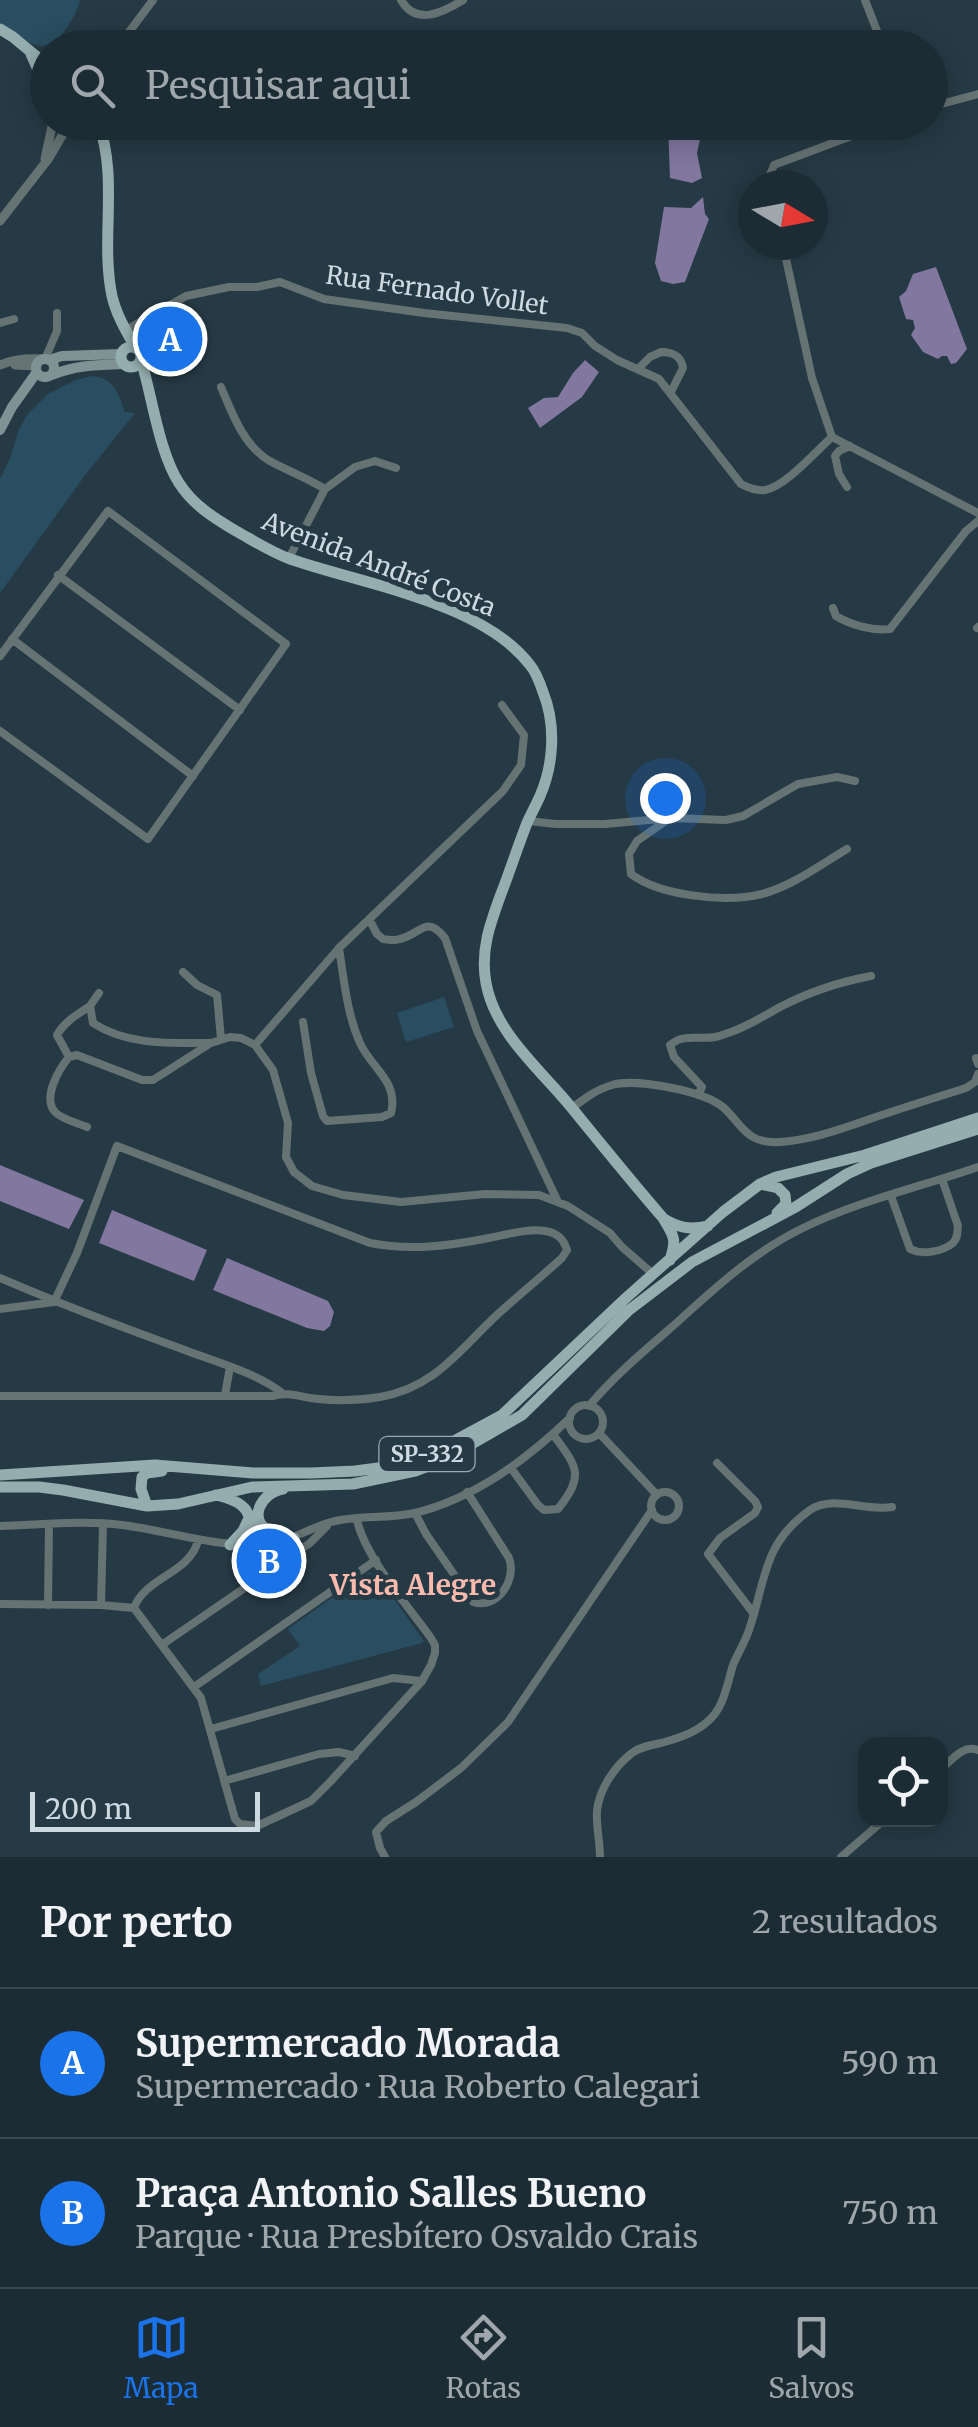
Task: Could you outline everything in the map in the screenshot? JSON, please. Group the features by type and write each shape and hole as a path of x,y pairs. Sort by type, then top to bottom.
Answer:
{"main road":[{"path":"0,29 30,53"},
{"path":"102,140 108,164 113,300 126,331 126,356 147,380"},
{"path":"0,430 44,367 85,365 126,356"},
{"name":"Avenida André Costa","path":"126,356 133,367 141,360 168,461 177,481 204,511 289,558 477,622 500,636 532,667 547,702 552,734 548,773 488,934 484,956 486,985 509,1034 662,1218 674,1237 670,1260"},
{"name":"SP-332","path":"0,1475 129,1466 253,1473 355,1471 386,1467 439,1450 502,1415 653,1274 760,1184 864,1156 978,1118"},
{"name":"SP-332","path":"0,1487 63,1490 147,1506 178,1504 252,1487 353,1484 400,1475 444,1460 522,1415 628,1311 692,1262 859,1169 978,1129"},
{"path":"760,1184 778,1188 786,1199 784,1208 762,1226"},
{"path":"662,1218 688,1229 708,1226"},
{"path":"147,1506 141,1490 142,1477 181,1467"},
{"path":"288,1540 270,1532 260,1522 260,1503 271,1492 303,1484"},
{"path":"212,1494 241,1503 262,1545"},
{"path":"230,1545 244,1531 249,1518"}],"street":[{"path":"131,30 153,0"},
{"path":"401,0 414,14 426,17 463,0"},
{"path":"865,0 876,30"},
{"path":"948,102 978,94"},
{"path":"44,161 49,140"},
{"path":"0,221 60,140"},
{"path":"772,170 774,165 841,140"},
{"path":"786,260 812,378 832,437 978,512"},
{"name":"Rua Fernado Vollet","path":"126,331 186,296 280,282 324,298 568,328 582,333 616,360 659,379 741,484 749,488 769,489 780,484 832,437"},
{"path":"1,364 30,358 44,367 58,332 57,313"},
{"path":"0,323 14,319"},
{"path":"638,370 661,352 675,355 684,368 670,392"},
{"path":"221,387 251,445 267,459 325,489"},
{"path":"847,487 834,462 839,451 850,446"},
{"path":"289,558 325,489 355,467 375,461 396,468"},
{"path":"0,656 108,511 286,644 148,840 0,731"},
{"path":"833,608 836,616 851,623 890,629 978,521"},
{"path":"58,576 240,710"},
{"path":"12,640 193,776"},
{"path":"256,1046 339,948 503,792 521,764 524,735 502,704"},
{"path":"528,821 605,824 671,818 726,820 744,816 798,784 837,777 855,780"},
{"path":"671,818 637,840 628,854 631,874 643,883 685,895 762,894 846,849"},
{"path":"369,918 382,939 403,939 430,926 438,928 445,938 478,1031 558,1202"},
{"path":"303,1022 312,1073 327,1121 382,1118 390,1113 393,1104 384,1074 360,1045 339,948"},
{"path":"183,972 217,996 216,1041"},
{"path":"698,1094 702,1086 674,1057 670,1046 674,1041 686,1037 715,1038 818,990 871,976"},
{"path":"69,1057 57,1035 99,993"},
{"path":"90,1006 95,1025 143,1041 241,1038 256,1046 273,1070 288,1122 286,1157 294,1172 312,1186 343,1195 401,1202 485,1194 539,1195 568,1206 610,1233 653,1274"},
{"path":"86,1127 52,1108 56,1076 69,1057 77,1055 142,1080 153,1080 216,1041"},
{"path":"572,1108 610,1085 626,1083 698,1094 722,1106 752,1138 780,1142 829,1133 966,1088 978,1074"},
{"path":"0,1396 282,1393 318,1400 378,1398 408,1390 436,1374 568,1250 560,1236 540,1230 433,1248 370,1243 116,1146 54,1302"},
{"path":"0,1526 124,1525 198,1541 262,1545 288,1540 330,1522 415,1513 467,1492 511,1468 552,1438 576,1409 589,1406 610,1382 730,1275 764,1251 841,1212 978,1167"},
{"path":"892,1196 910,1249 923,1254 950,1245 958,1233 942,1180"},
{"path":"0,1278 230,1367 282,1393"},
{"path":"0,1309 54,1302"},
{"path":"225,1395 230,1367"},
{"path":"552,1438 573,1432 586,1439 598,1432 602,1422 599,1412 610,1382"},
{"path":"589,1406 599,1412"},
{"path":"570,1418 573,1432"},
{"path":"598,1432 656,1494"},
{"path":"511,1468 538,1505 552,1511 558,1509 576,1470 574,1462 552,1438"},
{"path":"717,1463 756,1501 758,1508 720,1538 708,1554 754,1614"},
{"path":"415,1513 473,1602 490,1604 498,1598 513,1567 467,1492"},
{"path":"385,1857 376,1832 460,1768 508,1722 652,1510 656,1494 667,1492 676,1496 680,1507 674,1517 644,1522"},
{"path":"600,1857 597,1810 606,1785 634,1752 696,1731 714,1716 754,1614 765,1565 792,1525 812,1508 826,1503 892,1507"},
{"path":"652,1510 659,1518"},
{"path":"0,1604 134,1608 201,1698 235,1820 258,1826 310,1801 422,1681 431,1665 434,1646 360,1535 357,1520"},
{"path":"163,1644 322,1534 330,1522"},
{"path":"48,1605 49,1524"},
{"path":"101,1605 104,1524"},
{"path":"286,1560 288,1540"},
{"path":"134,1608 147,1590 188,1560 198,1541"},
{"path":"262,1545 275,1554 268,1571"},
{"path":"194,1687 376,1560"},
{"path":"211,1729 393,1678 422,1681"},
{"path":"948,1763 964,1749 978,1750"},
{"path":"224,1781 318,1754 338,1752 354,1756"},
{"path":"841,1857 876,1827"}],"shaded area":[{"path":"0,0 80,1 65,30 30,30 30,42 0,23"},
{"path":"669,140 700,140 697,153 702,178 692,183 670,178"},
{"path":"703,197 709,219 685,282 661,281 655,263 664,207 691,208"},
{"path":"936,267 967,349 951,364 947,356 938,359 923,352 911,335 915,328 913,320 906,319 899,297 913,274"},
{"path":"585,360 599,372 582,397 540,428 528,408 544,398 558,397"},
{"path":"92,376 110,383 125,412 135,413 0,593 0,479 19,429 48,394"},
{"path":"444,997 454,1027 406,1042 397,1013"},
{"path":"0,1165 84,1200 69,1229 0,1201"},
{"path":"112,1210 207,1250 194,1281 99,1243"},
{"path":"227,1258 328,1301 334,1312 330,1326 324,1331 307,1328 213,1290"},
{"path":"367,1573 378,1576 424,1641 261,1686 258,1674 300,1646 288,1629"}],"place":[{"name":"Supermercado Morada","path":"170,339"},
{"name":"Praça Antonio Salles Bueno","path":"269,1561"}],"district":[{"name":"Vista Alegre","path":"413,1585"}]}
